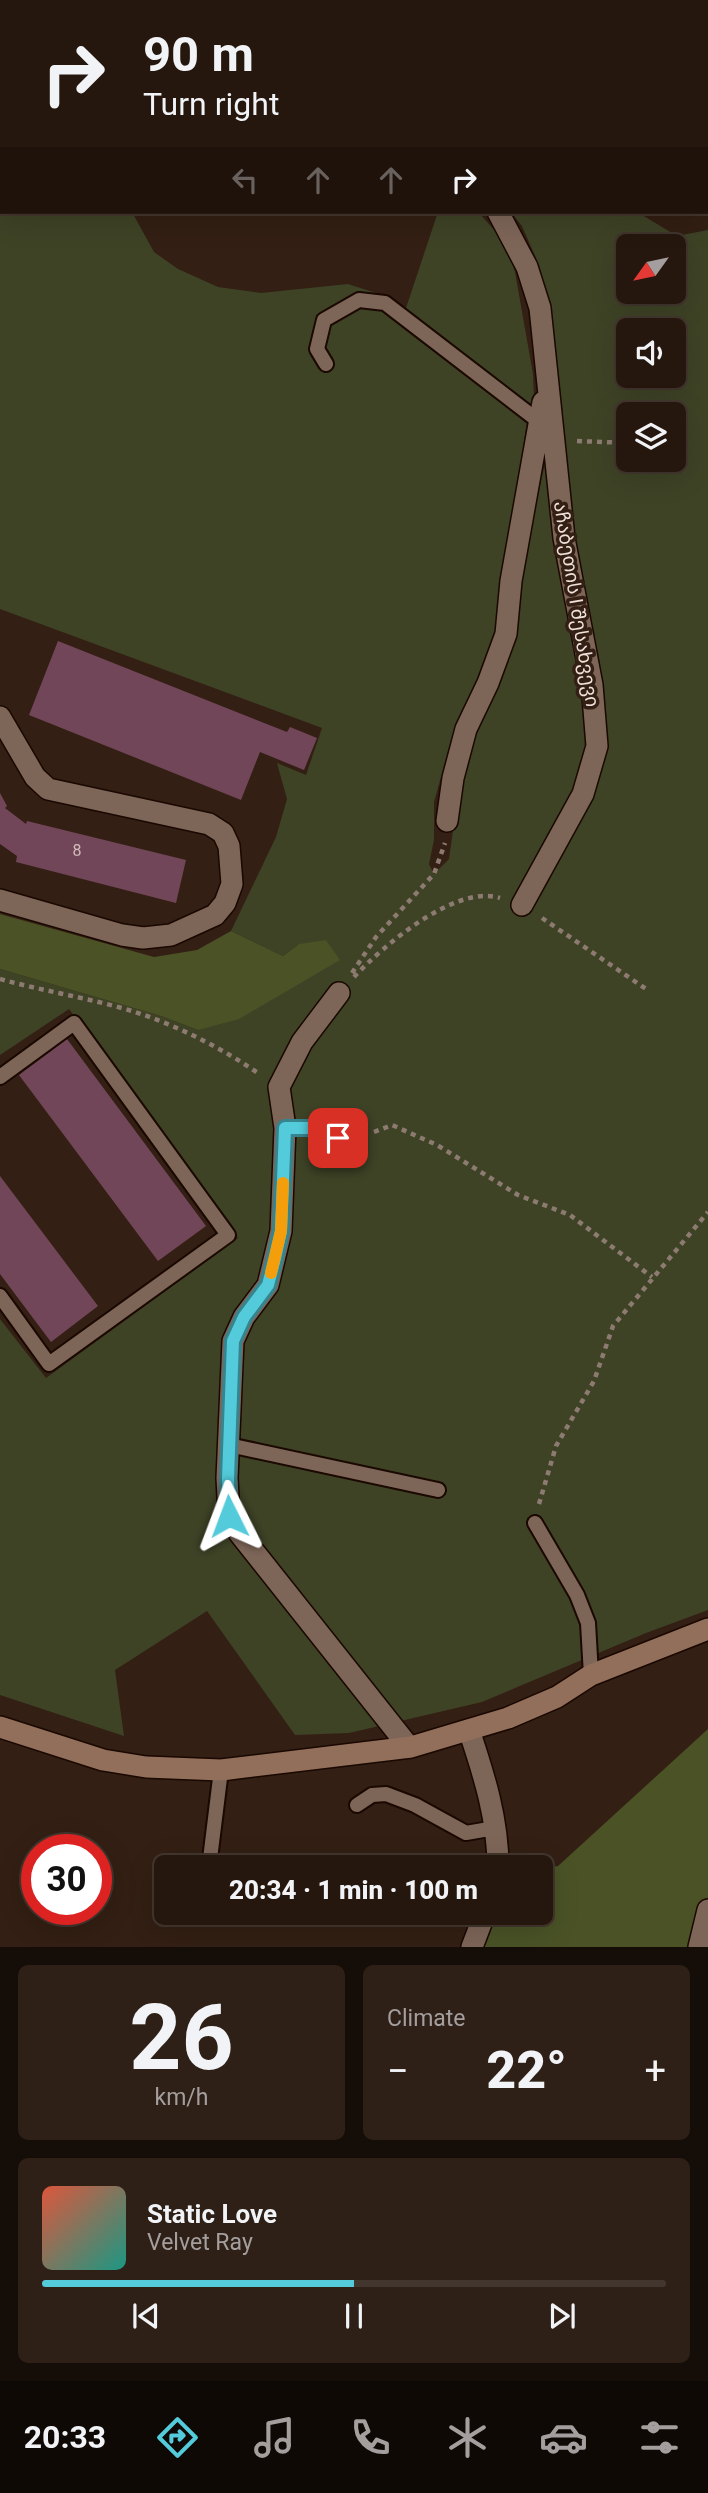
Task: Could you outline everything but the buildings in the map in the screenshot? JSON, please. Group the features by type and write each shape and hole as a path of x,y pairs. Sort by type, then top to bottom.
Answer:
{"street":[{"name":"აჩაბეთის I შესახვევი","path":"499,214 527,267 540,308 547,350 564,538 592,685 597,746 583,794 522,905"},
{"path":"447,821 453,778 466,729 488,683 506,634 511,581 541,423 547,350"},
{"path":"0,717 34,777 48,789 209,824 223,833 233,864 232,884 225,903 215,915 171,935 144,938 122,935 0,900"},
{"path":"339,993 302,1042 279,1087 285,1128 281,1231 268,1285 244,1317 233,1341 229,1516 240,1534 410,1747"},
{"path":"0,1727 103,1760 146,1767 221,1770 410,1747 508,1718 556,1696 591,1675 707,1631"},
{"path":"469,1730 489,1788 497,1855"},
{"path":"699,1947 708,1910"},
{"path":"472,1947 480,1925"}],"lane":[{"path":"326,364 317,349 324,320 359,300 385,303 541,423"},
{"path":"0,1077 74,1023 228,1235 49,1364 0,1296"},
{"path":"285,1128 318,1128 359,1147"},
{"path":"229,1445 438,1490"},
{"path":"535,1522 578,1595 588,1623 591,1675"},
{"path":"210,1855 221,1770"},
{"path":"357,1805 372,1795 386,1794 415,1805 466,1833 495,1828"}],"path":[{"path":"556,440 616,442"},
{"path":"339,993 376,937 434,874 444,849 447,821"},
{"path":"339,993 378,951 405,930 456,901 488,895 522,905 649,991"},
{"path":"0,979 131,1011 180,1030 236,1058 279,1087"},
{"path":"359,1147 376,1130 392,1125 437,1146 518,1195 570,1215 652,1277"},
{"path":"535,1522 556,1446 594,1381 613,1326 708,1212"}],"green space":[{"path":"0,214 133,214 154,252 178,269 218,287 261,293 348,284 379,294 405,311 437,214 480,214 506,243 515,272 533,374 534,396 528,413 497,638 453,734 434,802 434,840 429,864 434,874 449,859 459,788 528,540 549,445 589,725 607,726 575,554 553,340 539,265 522,226 513,214 640,214 674,234 616,234 616,304 686,304 686,234 708,230 708,1610 482,1702 349,1733 295,1735 207,1611 115,1670 124,1736 0,1695 0,1319 46,1378 238,1238 69,1009 0,1055 0,969 161,1016 198,1030 299,944 283,956 231,931 276,837 287,799 277,763 306,775 322,728 0,609"},
{"path":"0,914 154,957 197,950 231,931 283,956 299,944 326,940 340,960 239,1019 198,1030 161,1016 0,969"},
{"path":"708,1729 708,1947 472,1947 480,1925 553,1925 553,1867 558,1866"}],"slow traffic":[{"path":"271,1273 281,1231 283,1183"}],"route":[{"path":"229,1516 233,1341 244,1317 268,1285 275,1258 281,1231 285,1128 318,1128 338,1138"}]}
